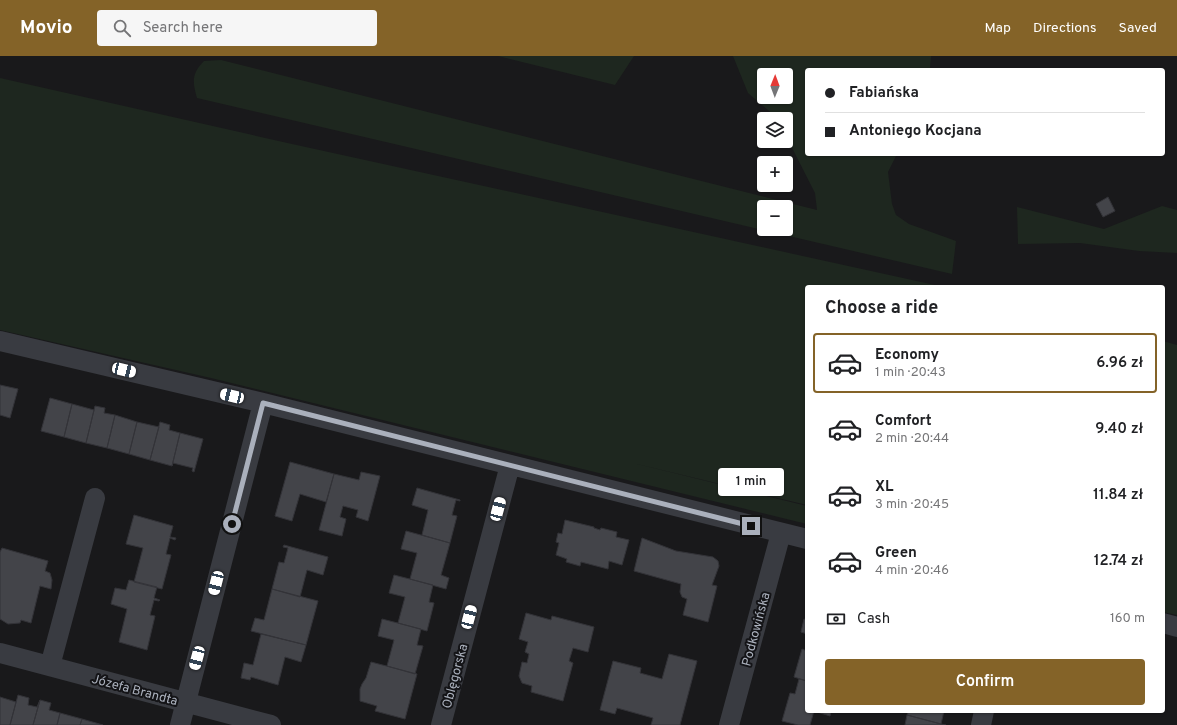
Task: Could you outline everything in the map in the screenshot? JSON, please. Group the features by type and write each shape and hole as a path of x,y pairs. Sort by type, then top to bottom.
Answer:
{"street":[{"path":"0,342 263,403 805,539"},
{"path":"180,725 263,403"},
{"name":"Oblęgorska","path":"441,725 510,465"},
{"path":"50,666 95,498"},
{"name":"Podkowińska","path":"729,725 781,533"},
{"path":"1165,624 1177,627"},
{"name":"Józefa Brandta","path":"0,653 271,725"},
{"path":"981,725 984,713"}],"shaded area":[{"path":"498,56 634,56 615,85"},
{"path":"733,56 931,56 930,68 805,68 805,156 896,156 888,172 892,204 896,215 909,224 956,241 952,274 789,236 793,236 793,204 817,210 815,193 792,148 793,112 770,112 761,104 793,104 793,68 757,68 757,101 748,93"},
{"path":"221,60 777,200 757,200 757,229 197,98 194,87 194,78 197,69 204,61"},
{"path":"0,78 292,144 935,285 805,285 805,505 633,463 805,506 805,524 211,378 0,330"},
{"path":"1162,206 1177,210 1177,253 1139,251 1080,243 1018,244 1017,207 1104,229"},
{"path":"1165,342 1177,345 1177,615 1165,612"}],"building":[{"path":"1108,197 1115,211 1103,217 1096,204"},
{"path":"0,385 18,389 10,418 0,415"},
{"path":"50,398 72,404 64,437 41,431"},
{"path":"72,404 94,410 86,443 64,437"},
{"path":"95,406 105,408 104,413 115,415 107,448 86,443"},
{"path":"115,415 137,422 129,454 107,448"},
{"path":"137,422 159,427 150,460 129,454"},
{"path":"160,422 170,425 169,430 180,433 172,466 150,460"},
{"path":"180,433 203,439 194,472 192,471 193,468 173,463 172,466"},
{"path":"290,462 334,474 326,502 300,494 292,521 275,516"},
{"path":"361,472 380,476 368,521 356,517 358,510 343,506 340,517 346,519 342,536 319,530 334,474 359,480"},
{"path":"417,488 460,500 456,500 452,515 457,516 450,543 422,535 428,510 412,505"},
{"path":"134,515 173,526 170,537 176,538 175,540 170,538 166,554 171,555 162,589 134,582 143,548 126,544"},
{"path":"565,520 594,527 600,530 601,528 617,532 616,537 629,540 622,565 609,561 608,569 581,562 580,566 566,562 567,559 556,555 559,543 556,542 558,533 562,534"},
{"path":"406,531 450,543 441,575 449,578 446,589 410,579 417,553 401,549"},
{"path":"642,538 676,551 713,557 718,561 719,566 712,585 717,586 708,622 683,615 687,599 682,597 680,592 681,584 634,571"},
{"path":"284,545 328,557 323,575 307,570 300,597 272,589 279,562 284,563 288,548 283,547"},
{"path":"2,548 48,561 45,571 50,573 52,580 51,589 40,586 31,623 21,620 20,623 8,624 0,619 0,552"},
{"path":"394,575 433,585 429,602 434,603 427,631 398,623 405,597 389,593"},
{"path":"129,580 157,587 154,598 160,600 154,600 150,615 155,616 147,650 119,642 127,609 111,604 115,588 126,590"},
{"path":"272,589 318,601 306,645 251,631 255,618 264,620"},
{"path":"526,613 551,620 552,616 594,627 588,652 573,648 569,661 573,663 563,701 531,692 532,686 522,683 519,676 522,662 527,663 529,654 525,652 528,642 519,639"},
{"path":"382,619 421,629 417,645 423,646 415,674 387,666 394,640 378,636"},
{"path":"804,619 805,633 801,632"},
{"path":"261,634 306,645 301,662 285,657 278,685 251,677 250,680 241,678 244,663 253,665"},
{"path":"802,649 805,650 805,680 794,677"},
{"path":"669,654 697,661 680,725 651,725 653,718 617,708 615,714 600,710 613,661 641,668 640,673 662,679"},
{"path":"371,662 417,674 405,719 375,711 377,706 360,701 360,689 366,678"},
{"path":"799,679 805,680 805,713 813,713 810,725 798,725 782,721 790,693 795,694"},
{"path":"18,695 29,698 28,705 37,707 40,700 33,725 10,725"},
{"path":"0,697 16,702 10,725 0,725"},
{"path":"40,700 51,703 49,710 60,713 57,725 33,725"},
{"path":"60,713 82,719 80,725 57,725"},
{"path":"820,713 831,713 830,716"},
{"path":"908,713 944,713 941,724 907,715"},
{"path":"907,715 941,724 946,725 905,725"},
{"path":"82,719 103,725 80,725"}],"route":[{"path":"232,524 263,403 751,526"}]}
